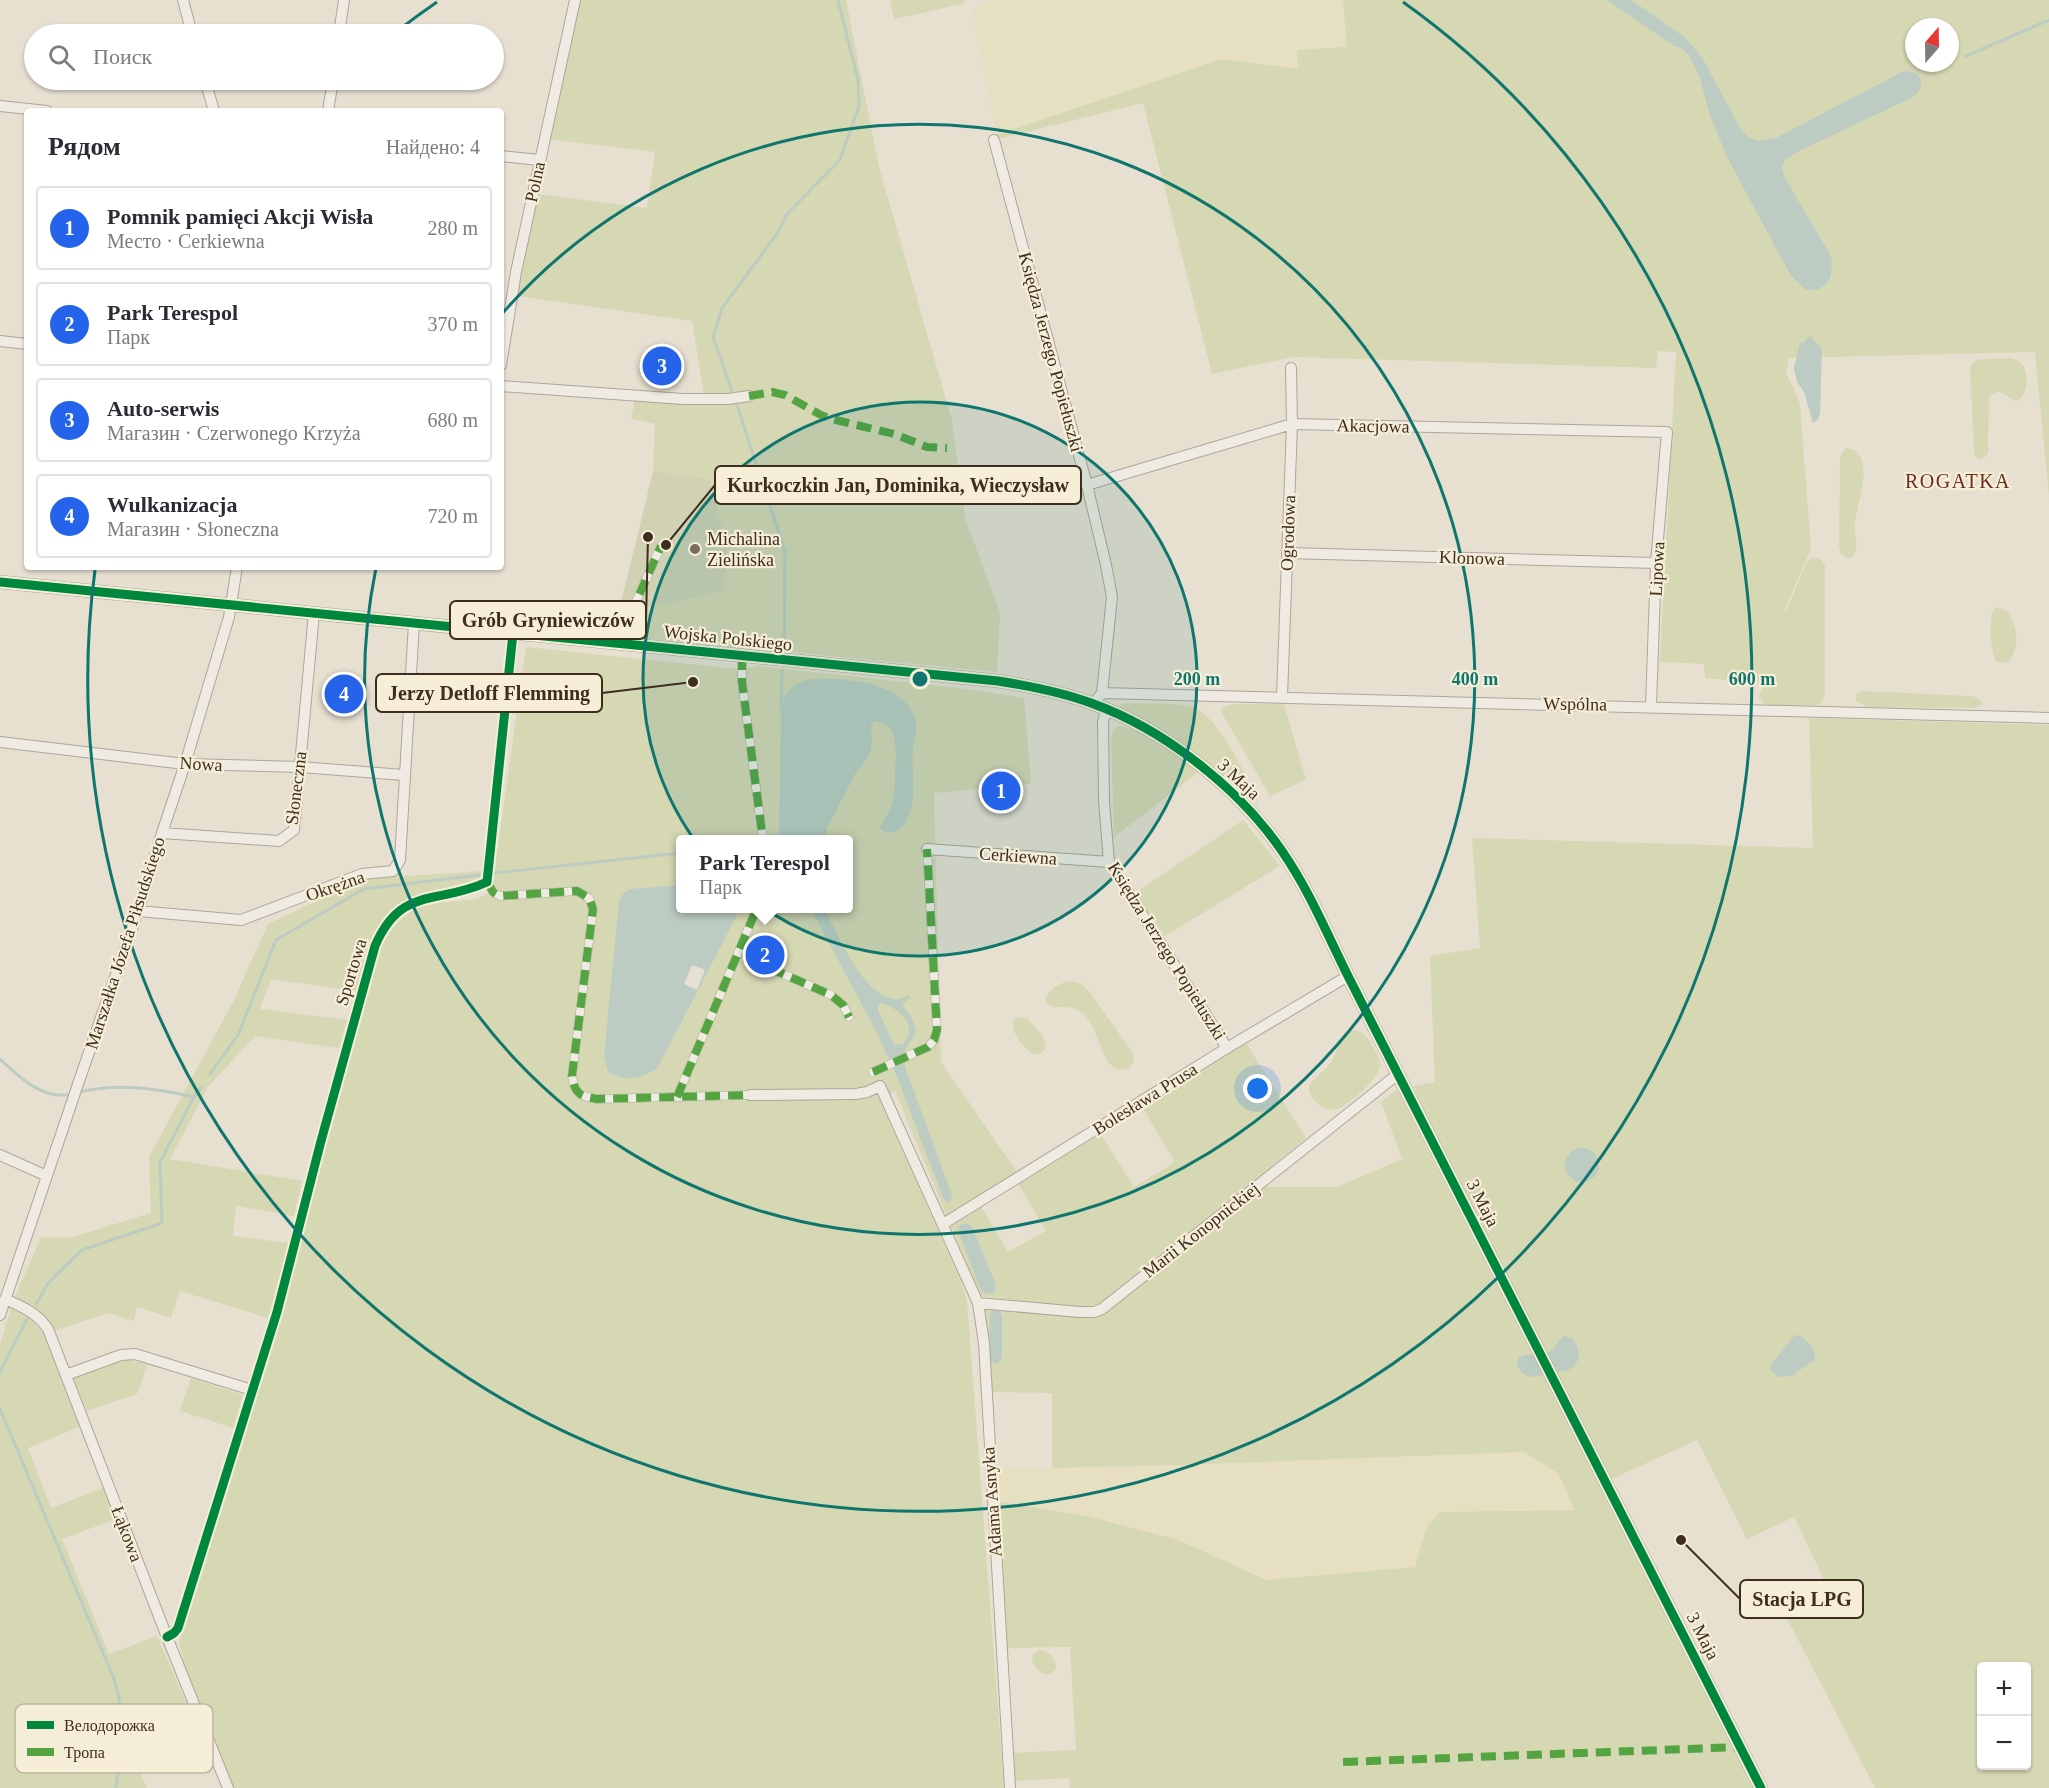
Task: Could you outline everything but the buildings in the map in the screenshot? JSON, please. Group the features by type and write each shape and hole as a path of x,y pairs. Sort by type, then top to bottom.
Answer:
{"street":[{"path":"183,0 189,24"},
{"path":"340,24 344,0"},
{"name":"Polna","path":"504,346 516,272 575,0"},
{"path":"208,90 213,108"},
{"path":"328,108 331,90"},
{"path":"0,106 24,109"},
{"name":"Księdza Jerzego Popiełuszki","path":"994,140 1087,485 1106,565 1112,597 1102,693"},
{"path":"504,156 539,160"},
{"path":"0,341 24,344"},
{"name":"Ogrodowa","path":"1282,698 1292,424 1291,369"},
{"path":"504,386 683,399 728,399 749,396"},
{"name":"Akacjowa","path":"1087,485 1292,424 1667,432"},
{"name":"Lipowa","path":"1651,706 1656,563 1667,432"},
{"path":"630,615 661,546"},
{"name":"Klonowa","path":"1287,553 1656,563"},
{"name":"Marszałka Józefa Piłsudskiego","path":"0,1315 138,911 185,764 232,605 237,570"},
{"name":"Wojska Polskiego","path":"0,582 998,681 1035,687 1093,704"},
{"name":"Słoneczna","path":"162,833 279,841 294,831 314,613"},
{"name":"Okrężna","path":"138,911 241,920 362,874 393,871 400,860 414,623"},
{"path":"513,633 487,882 493,892 500,897 577,891 589,898 594,909 572,1076 574,1088 583,1097 597,1099 750,1095"},
{"path":"742,655 742,682 762,835"},
{"path":"1093,704 1102,693"},
{"name":"Wspólna","path":"1102,693 2049,718"},
{"name":"3 Maja","path":"1093,704 1157,736 1218,780 1249,811 1282,850 1305,889 1761,1788"},
{"name":"Księdza Jerzego Popiełuszki","path":"1106,710 1103,722 1104,789 1109,862 1227,1048"},
{"name":"Nowa","path":"0,742 185,764 300,767 404,775"},
{"path":"873,1072 928,1047 934,1040 937,1030 927,849"},
{"name":"Cerkiewna","path":"927,849 1109,862"},
{"name":"Sportowa","path":"167,1637 178,1628 277,1312 330,1107 380,935 393,916 411,903 474,888 487,882"},
{"path":"677,1097 755,913"},
{"path":"749,959 831,995 843,1005 849,1017"},
{"name":"Bolesława Prusa","path":"944,1224 1227,1048 1348,976"},
{"name":"Marii Konopnickiej","path":"978,1303 1080,1312 1094,1312 1102,1309 1398,1074"},
{"name":"Adama Asnyka","path":"750,1095 856,1094 880,1086 978,1303 984,1343 1010,1788"},
{"path":"0,1155 47,1176"},
{"name":"Łąkowa","path":"5,1299 27,1309 48,1329 194,1704"},
{"path":"66,1375 122,1355 135,1354 252,1390"},
{"name":"Łąkowa","path":"213,1751 228,1788"}],"shaded area":[{"path":"990,0 1343,0 1347,48 1297,50 1299,69 1221,59 997,135 972,10"},
{"path":"1607,0 1631,0 1686,38 1704,61 1741,130 1751,139 1758,141 1776,138 1902,72 1914,72 1920,78 1920,88 1913,97 1797,152 1784,161 1782,169 1785,178 1831,256 1832,270 1825,285 1814,290 1806,290 1791,276 1728,159 1710,116 1700,78 1691,59 1683,49 1674,46"},
{"path":"1810,336 1822,349 1820,413 1818,420 1813,423 1794,368 1800,343"},
{"path":"813,679 839,679 866,683 892,692 911,709 916,725 913,749 913,793 911,810 902,827 897,831 887,833 880,828 893,799 896,749 889,727 875,721 871,725 870,754 854,776 827,828 826,835 779,835 781,707 788,691 801,682"},
{"path":"676,885 676,913 738,913 658,1067 634,1078 621,1077 608,1072 604,1057 619,902 623,894 630,889"},
{"path":"813,913 827,913 852,962 872,987 883,995 895,999 908,995 910,997 902,1005 912,1018 916,1031 904,1053 905,1067 952,1195 950,1203 944,1200 895,1072 878,1035","holes":["882,1003 901,1014 908,1025 909,1032 902,1045 894,1044 878,1011 878,1004"]},
{"path":"1582,1148 1594,1153 1599,1165 1594,1177 1582,1182 1570,1177 1565,1165 1570,1153"},
{"path":"963,1224 972,1227 996,1285 995,1292 992,1294 984,1293 980,1288 959,1233 959,1227"},
{"path":"993,1310 999,1310 1002,1316 1002,1358 996,1364 989,1356 990,1314"},
{"path":"1795,1335 1809,1344 1814,1351 1815,1359 1792,1376 1778,1377 1771,1370 1772,1363"},
{"path":"1564,1336 1572,1338 1577,1346 1579,1356 1573,1367 1566,1371 1532,1377 1523,1374 1517,1364 1519,1357 1547,1353"},
{"path":"1524,1452 1558,1473 1576,1511 1440,1512 1426,1529 1415,1567 1267,1580 1178,1540 1087,1516 995,1501 993,1469 1179,1465"}],"green space":[{"path":"577,0 846,0 879,167 952,420 965,518 1000,613 997,672 643,638 633,632 636,610 723,592 709,480 653,471 655,424 631,419 635,399 705,402 692,321 517,296 537,194 647,208 655,152 549,139"},
{"path":"890,0 965,0 963,4 894,19"},
{"path":"1343,0 2049,0 2049,497 2035,352 1789,358 1786,372 1800,404 1811,549 1785,613 1807,562 1811,558 1820,559 1825,566 1825,692 1822,702 1817,705 1768,705 1763,703 1759,696 1764,684 1705,678 1704,664 1660,662 1676,352 1658,351 1656,368 1293,357 1212,374 1143,103 994,140 997,135 1221,59 1298,69 1297,50 1347,47"},
{"path":"2004,358 2016,360 2022,364 2027,379 2025,390 2020,399 2015,401 1998,391 1989,396 1988,453 1979,460 1974,454 1970,368 1976,360"},
{"path":"1846,448 1856,451 1861,458 1863,468 1855,522 1856,550 1852,558 1841,554 1839,547 1840,461 1841,454"},
{"path":"653,471 709,479 727,547 723,592 636,610 620,607"},
{"path":"1995,607 2006,610 2015,629 2016,644 2007,663 1997,662 1991,643 1991,618"},
{"path":"526,647 737,669 758,666 959,688 1024,698 1031,784 934,793 941,1062 1017,1172 976,1198 1008,1252 1046,1231 1018,1184 1100,1133 1134,1187 1175,1162 1142,1107 1246,1043 1306,1138 1163,1253 1165,1263 1261,1187 1337,1187 1402,1159 1381,1102 1397,1089 1753,1788 1070,1788 1069,1778 1014,1781 1011,1753 1076,1750 1070,1647 1005,1648 995,1501 1087,1516 1178,1540 1267,1580 1415,1567 1426,1529 1440,1512 1575,1510 1558,1473 1524,1452 1052,1468 1052,1393 990,1392 984,1311 988,1307 1088,1318 1104,1314 1124,1297 1118,1290 1099,1304 1077,1309 980,1296 895,1091 880,1101 960,1279 967,1301 1004,1788 234,1788 213,1736 213,1704 200,1704 184,1664 179,1642 181,1632 277,1325 381,948 396,925 411,912 431,905 476,899 492,889"},
{"path":"1861,691 1971,696 1978,698 1983,704 1975,708 1867,707 1856,701 1856,695"},
{"path":"1125,703 1178,705 1194,708 1203,713 1213,722 1230,747 1257,798 1257,803 1252,803 1191,750 1121,709 1119,705"},
{"path":"1233,704 1284,704 1306,780 1270,796 1221,711 1223,707"},
{"path":"1809,718 2049,725 2049,1788 1875,1788 1778,1601 1826,1584 1794,1517 1747,1539 1697,1440 1612,1479 1418,1099 1414,1086 1435,1082 1430,956 1480,948 1472,838 1813,848"},
{"path":"1118,726 1127,727 1148,737 1199,772 1114,837 1111,738 1114,729"},
{"path":"1243,820 1280,866 1165,936 1135,893"},
{"path":"482,871 483,878 476,883 410,899 388,916 368,951 356,991 271,979 260,1009 347,1020 339,1048 255,1036 208,1087 170,1159 302,1181 294,1216 236,1206 233,1236 289,1243 268,1318 180,1291 171,1318 137,1307 134,1321 108,1313 55,1331 38,1310 15,1297 41,1237 69,1238 151,1213 149,1157 233,1002 268,924 363,879"},
{"path":"1072,981 1080,983 1089,991 1132,1052 1134,1057 1129,1068 1121,1070 1112,1066 1104,1054 1092,1025 1082,1013 1072,1008 1051,1006 1045,1000 1056,986"},
{"path":"1017,1017 1027,1018 1043,1036 1046,1046 1042,1052 1036,1054 1030,1052 1019,1041 1013,1027 1013,1021"},
{"path":"1355,1030 1365,1035 1370,1042 1380,1066 1368,1085 1346,1105 1333,1110 1329,1109 1314,1100 1309,1086 1330,1064 1344,1035"},
{"path":"11,1309 30,1318 44,1334 79,1427 28,1448 51,1508 103,1488 116,1519 62,1539 109,1654 157,1636 187,1704 15,1704 15,1773 141,1773 147,1788 0,1788 0,1344"},
{"path":"127,1360 148,1364 137,1394 87,1411 73,1378"},
{"path":"191,1378 243,1395 233,1428 180,1411"},
{"path":"1039,1650 1049,1654 1055,1662 1056,1669 1050,1675 1041,1673 1032,1662 1033,1654"}],"pier":[{"path":"692,965 705,970 697,990 684,984"}],"waterway":[{"path":"732,391 713,337 722,308 779,231 786,215 840,160 859,106 858,80 838,0"},
{"path":"1966,56 2049,20"},
{"path":"737,405 785,552 784,649"},
{"path":"781,709 782,671"},
{"path":"495,873 676,854"},
{"path":"210,1074 238,1035 276,940 364,889 479,875"},
{"path":"0,1059 24,1080 42,1091 62,1095 73,1094"},
{"path":"79,1092 123,1087 165,1091 194,1097"},
{"path":"36,1304 48,1283 82,1250 162,1223 160,1162 201,1088"},
{"path":"0,1372 27,1319"},
{"path":"0,1409 114,1679 119,1704"},
{"path":"116,1788 118,1773"}],"marked path":[{"path":"749,396 772,392 785,395 821,415 836,420 894,434 927,447 947,448"},
{"path":"630,615 661,546"},
{"path":"742,655 742,682 762,835"},
{"path":"873,1072 928,1047 934,1040 937,1030 927,849"},
{"path":"487,882 493,892 500,896 577,891 589,898 593,909 572,1076 579,1093 597,1099 750,1095"},
{"path":"677,1097 755,913"},
{"path":"749,959 831,995 843,1005 849,1017"},
{"path":"1343,1762 1740,1747"}],"cycle path":[{"path":"0,582 998,681 1045,690 1091,703 1146,728 1172,745 1198,763 1244,805 1282,851 1301,881 1761,1788"},
{"path":"167,1637 178,1628 277,1312 375,946 385,927 409,905 487,882 513,633"}],"place":[{"name":"Auto-serwis","path":"662,366"},
{"name":"Grób Gryniewiczów","path":"648,537"},
{"name":"Kurkoczkin Jan, Dominika, Wieczysław","path":"666,545"},
{"name":"Michalina Zielińska","path":"695,549"},
{"name":"Jerzy Detloff Flemming","path":"693,682"},
{"name":"Wulkanizacja","path":"344,694"},
{"name":"Pomnik pamięci Akcji Wisła","path":"1001,791"},
{"name":"Park Terespol","path":"765,955"},
{"name":"Stacja LPG","path":"1681,1540"}],"district":[{"name":"ROGATKA","path":"1958,481"}]}
